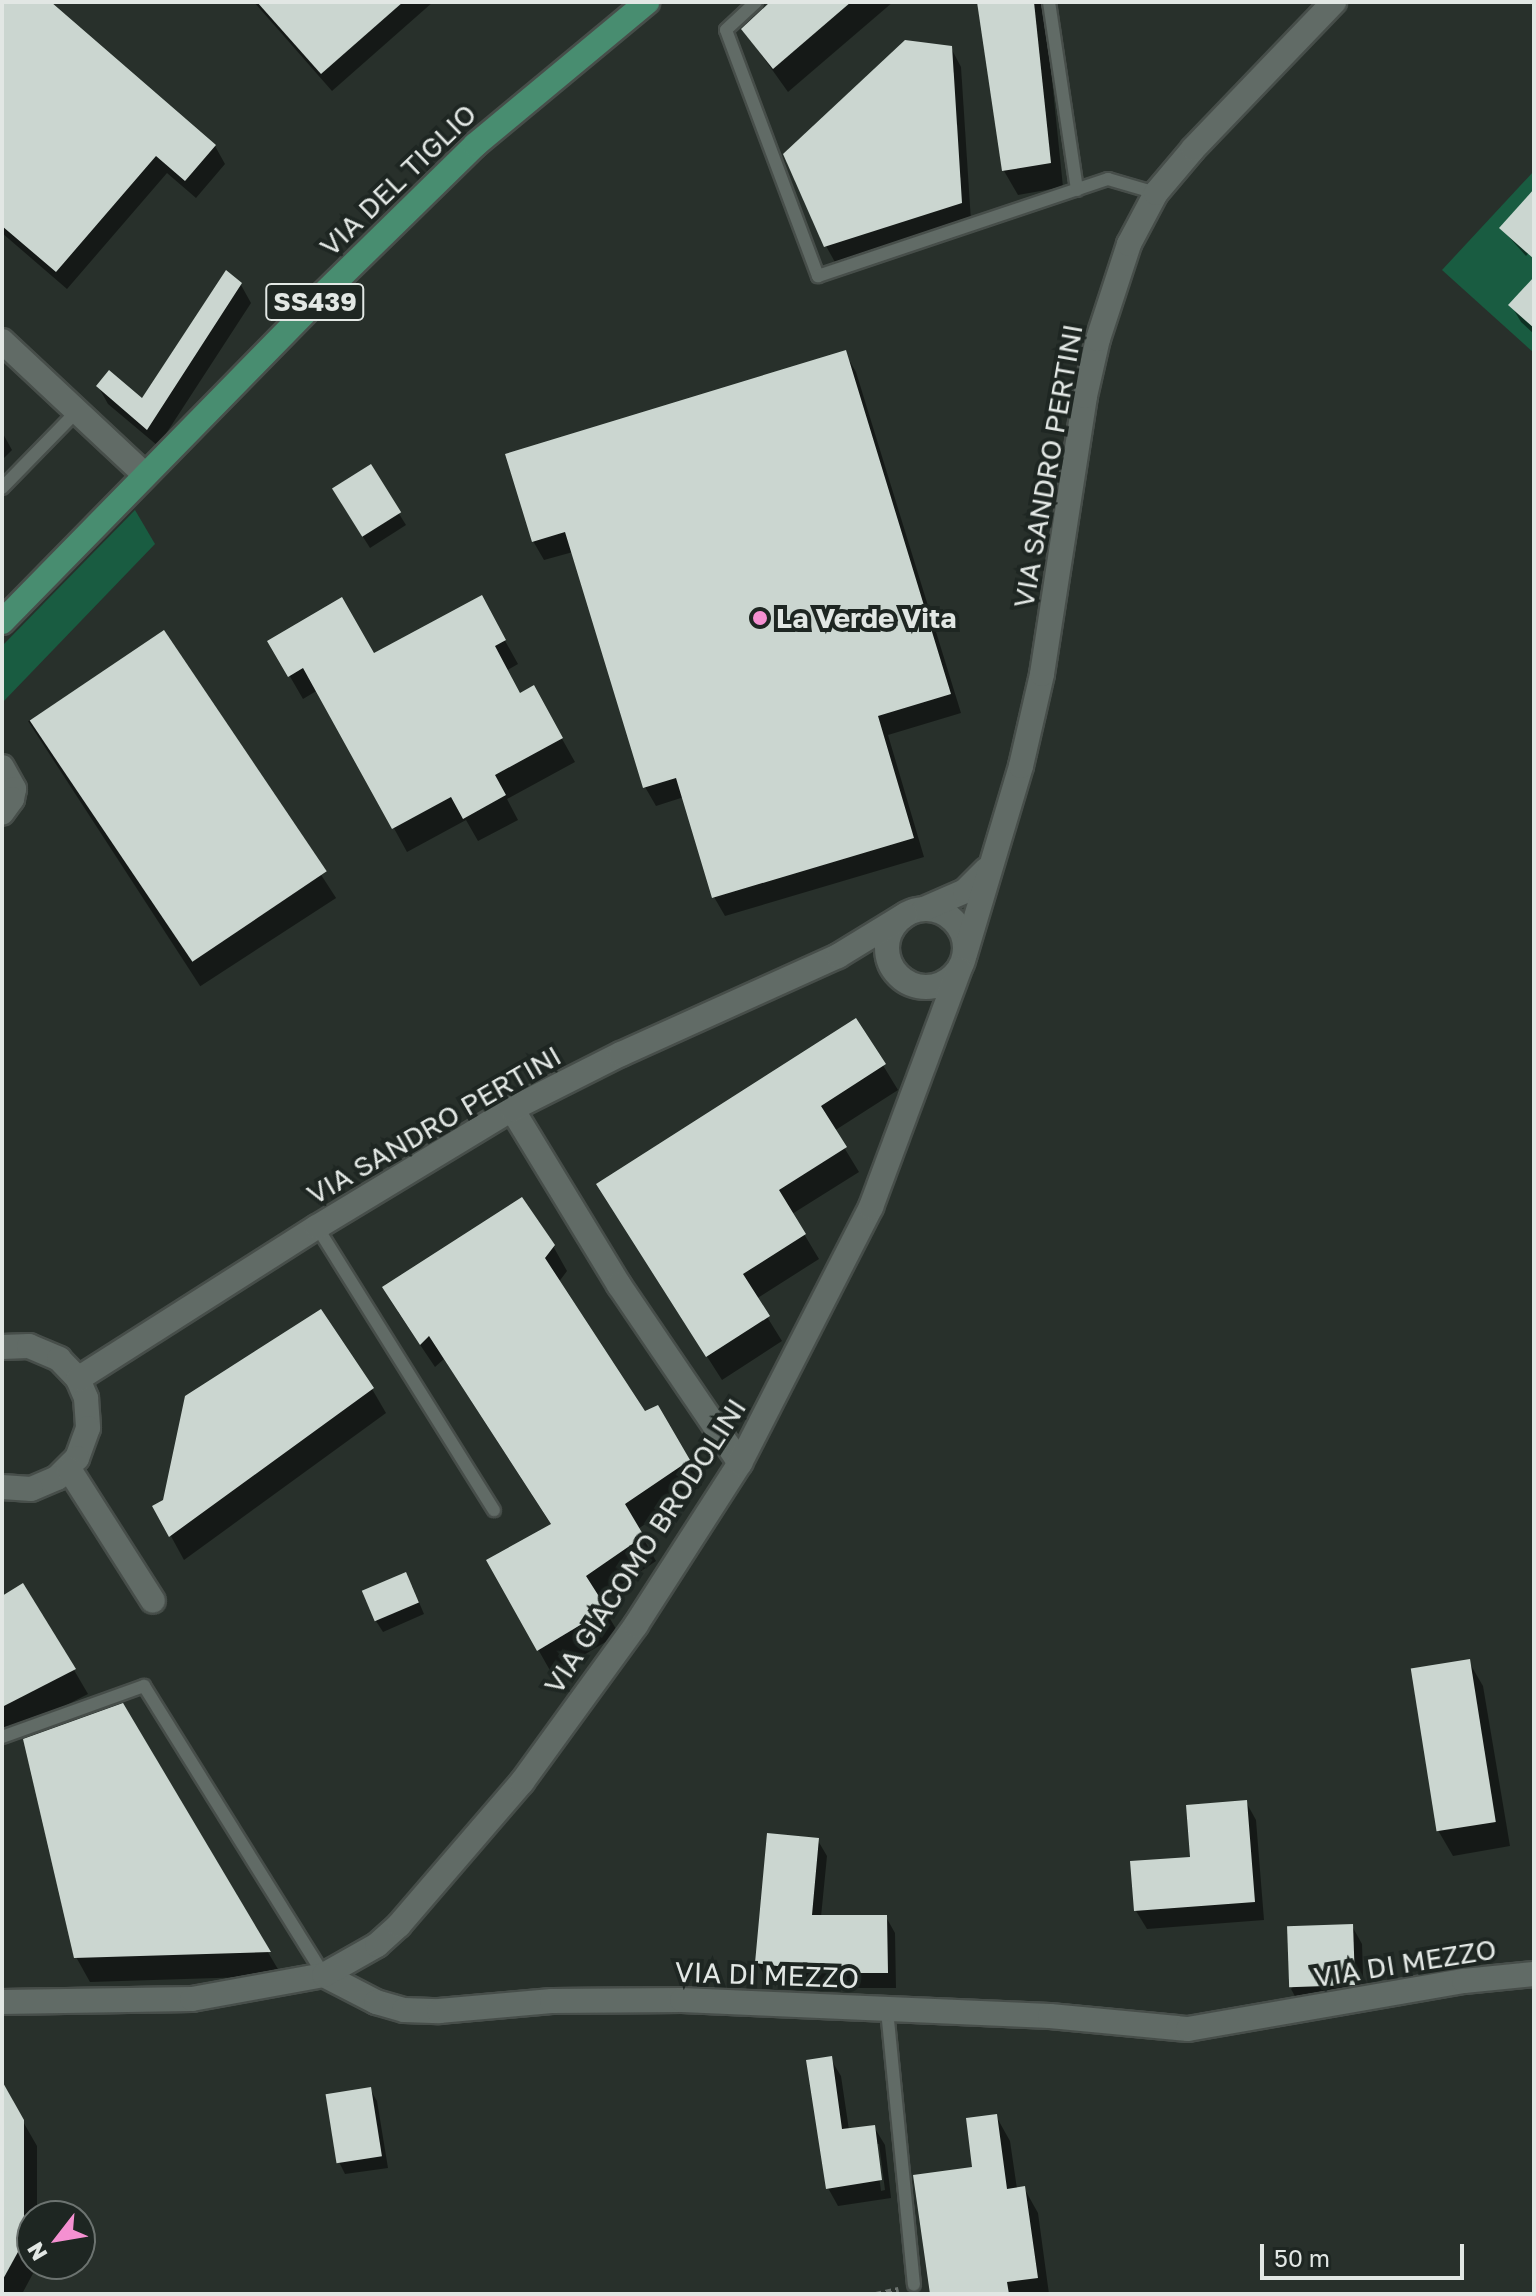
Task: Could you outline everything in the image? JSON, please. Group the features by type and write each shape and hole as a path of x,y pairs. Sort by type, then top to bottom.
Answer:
{"main road":[{"name":"VIA DEL TIGLIO","path":"2,622 475,145 647,2"}],"street":[{"name":"VIA SANDRO PERTINI","path":"962,962 1021,766 1042,674 1085,396 1098,339 1129,244 1156,193 1193,149 1334,2"},
{"path":"2,341 145,475"},
{"path":"2,767 14,789 12,799 2,813"},
{"name":"VIA SANDRO PERTINI","path":"78,1379 317,1227 512,1109 621,1054 838,956 914,912 965,891 988,868"},
{"path":"936,910 955,922 961,931 962,962 935,987 903,981 886,953 887,938 914,912 936,910"},
{"path":"838,956 866,959 903,981 927,1002 935,1036"},
{"name":"VIA GIACOMO BRODOLINI","path":"324,1975 377,1945 399,1925 522,1782 636,1625 740,1463 871,1207 962,962"},
{"path":"512,1109 619,1285 740,1463"},
{"path":"2,1347 29,1346 59,1359 78,1379 86,1398 88,1428 77,1458 69,1469 31,1489 2,1487"},
{"path":"69,1469 153,1601"},
{"name":"VIA DI MEZZO","path":"324,1975 376,2002 404,2010 439,2011 552,2001 682,2000 1050,2016 1188,2029 1464,1981 1534,1974"},
{"path":"2,2002 192,1999 324,1975"}],"lane":[{"path":"756,2 726,30 818,276 1108,179 1119,179 1156,193"},
{"path":"1049,2 1077,190"},
{"path":"2,488 78,410"},
{"path":"317,1227 494,1510"},
{"path":"2,1737 144,1686 324,1975"},
{"path":"887,2010 914,2285"}],"green space":[{"path":"1534,171 1534,353 1442,270"},
{"path":"135,510 155,544 2,703 2,646"}],"building":[{"path":"2,2 51,2 216,145 185,181 156,156 56,272 2,226"},
{"path":"257,2 403,2 321,74"},
{"path":"770,2 851,2 773,69 741,29"},
{"path":"977,2 1034,2 1051,163 1002,171"},
{"path":"905,40 952,46 962,203 824,247 783,154"},
{"path":"1534,189 1534,259 1499,228"},
{"path":"226,270 242,283 147,430 96,386 109,370 142,398"},
{"path":"1534,277 1534,328 1508,305"},
{"name":"La Verde Vita","path":"846,350 951,694 878,716 914,838 712,898 676,778 643,788 565,532 532,542 505,454"},
{"path":"371,464 401,512 362,537 332,488"},
{"path":"482,595 506,640 495,646 520,693 534,685 563,738 495,775 506,795 463,819 451,797 392,829 303,668 288,677 267,641 342,597 374,653"},
{"path":"164,630 327,871 192,962 30,721"},
{"path":"856,1018 886,1064 821,1106 847,1147 779,1190 806,1234 743,1274 770,1316 706,1357 596,1184"},
{"path":"522,1197 555,1245 545,1258 645,1411 658,1405 690,1460 625,1504 644,1536 586,1576 607,1609 537,1651 486,1560 551,1524 429,1336 420,1345 382,1287"},
{"path":"321,1309 374,1388 169,1537 152,1506 163,1500 185,1396"},
{"path":"406,1572 419,1602 375,1621 362,1591"},
{"path":"23,1583 76,1669 2,1707 2,1596"},
{"path":"1470,1659 1496,1822 1437,1831 1411,1668"},
{"path":"123,1703 271,1952 74,1958 23,1739"},
{"path":"1247,1800 1255,1902 1134,1911 1130,1861 1190,1857 1186,1805"},
{"path":"767,1833 819,1838 812,1915 887,1915 888,1973 831,1973 755,1963"},
{"path":"1353,1924 1355,1985 1289,1987 1287,1926"},
{"path":"832,2056 842,2129 875,2125 882,2180 826,2189 806,2060"},
{"path":"2,2081 24,2120 24,2200 16,2200 16,2256 2,2281"},
{"path":"371,2087 382,2156 337,2163 326,2094"},
{"path":"997,2114 1007,2189 1025,2186 1038,2278 1007,2282 1009,2294 930,2294 913,2175 972,2167 966,2118"}],"place":[{"name":"La Verde Vita","path":"760,618"}]}
